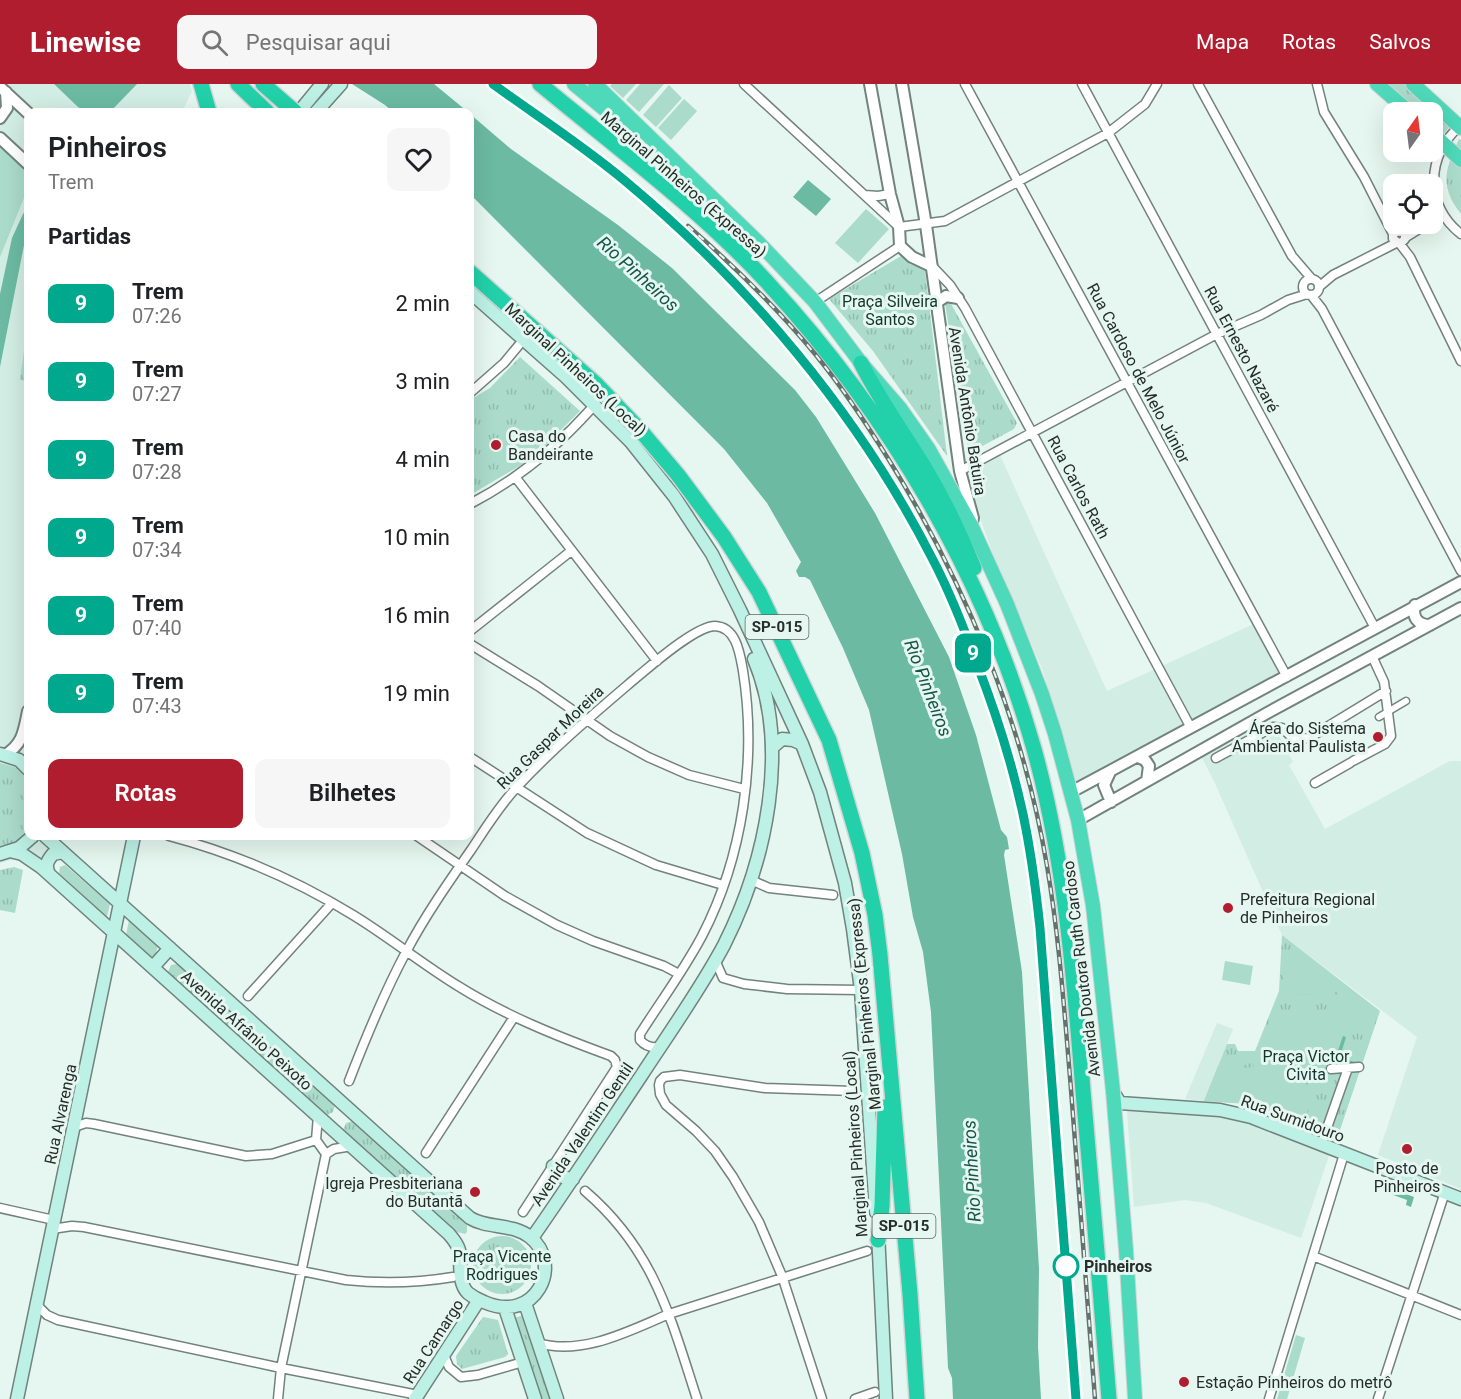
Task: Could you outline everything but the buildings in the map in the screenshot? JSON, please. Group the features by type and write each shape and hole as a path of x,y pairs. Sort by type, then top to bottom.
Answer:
{"highway":[{"path":"201,84 208,108"},
{"path":"238,84 263,108"},
{"path":"263,84 292,108"},
{"name":"Marginal Pinheiros (Expressa)","path":"540,84 722,236 766,280 802,321 843,371 884,430 941,523 983,606 1034,750 1044,789 1066,903 1074,974 1109,1399"},
{"path":"574,84 649,146 670,158"},
{"name":"Avenida Doutora Ruth Cardoso","path":"595,84 758,242 814,302 861,363 900,408 928,448 971,525 1007,604 1042,694 1071,792 1094,906 1113,1091 1135,1399"},
{"path":"1377,84 1398,102"},
{"path":"1413,84 1460,126"},
{"path":"1444,144 1461,160"},
{"name":"Marginal Pinheiros (Expressa)","path":"474,276 595,383 640,430 678,475 724,537 759,591 829,740 850,806 874,915 889,1053 917,1399"},
{"path":"474,280 490,291"},
{"path":"861,363 880,400 923,465 944,502 974,568 983,606"},
{"path":"872,1245 882,1206 889,1053"}],"main road":[{"path":"301,108 322,84"},
{"path":"320,108 341,84"},
{"name":"Marginal Pinheiros (Local)","path":"474,296 566,377 632,442 674,496 712,554 740,610 802,744 820,792 845,883 861,990 881,1396"},
{"name":"Avenida Valentim Gentil","path":"474,304 590,410 638,459 666,496 711,566 745,636 759,669 768,708 773,747 767,808 751,880 724,944 573,1179 532,1238"},
{"path":"773,747 782,739 802,744"},
{"path":"3,755 19,760 24,765"},
{"path":"5,853 29,840"},
{"name":"Avenida Afrânio Peixoto","path":"50,840 449,1200 477,1222 518,1230 532,1238"},
{"name":"Rua Alvarenga","path":"17,1399 133,840"},
{"path":"49,874 46,864 48,860 53,854 63,852"},
{"name":"Avenida Afrânio Peixoto","path":"5,853 28,857 49,874 449,1234 456,1243 460,1257 463,1285 468,1293 479,1300"},
{"path":"153,968 170,948"},
{"name":"Rua Sumidouro","path":"1113,1091 1120,1103 1220,1110 1251,1117 1461,1199"},
{"path":"553,1166 559,1175 573,1179"},
{"path":"479,1300 505,1308 525,1304 535,1295 543,1272 543,1256 532,1238"},
{"name":"Rua Camargo","path":"416,1397 479,1300"},
{"path":"525,1304 556,1399"},
{"path":"505,1308 535,1399"}],"street":[{"path":"744,84 898,227 945,221 1108,133 1145,104 1157,84"},
{"path":"870,84 900,246 912,257 931,266"},
{"name":"Avenida Antônio Batuira","path":"902,84 926,225 960,471 972,518 971,525"},
{"name":"Rua Cardoso de Melo Júnior","path":"965,84 1287,677"},
{"name":"Rua Ernesto Nazaré","path":"1082,84 1375,628"},
{"path":"1198,84 1299,266 1300,274 1311,286 1461,572"},
{"path":"1317,84 1324,112 1364,177 1386,219 1399,237 1461,361"},
{"path":"3,90 24,109"},
{"path":"0,118 5,113 8,104 3,90"},
{"path":"1433,174 1438,154 1460,126"},
{"path":"0,138 24,160"},
{"path":"865,195 890,194"},
{"path":"1443,215 1461,234"},
{"path":"960,471 1034,434 1217,334 1261,315 1406,234"},
{"path":"814,302 900,246"},
{"name":"Rua Carlos Rath","path":"931,266 950,285 965,308 1191,728"},
{"path":"936,303 946,296 958,298"},
{"path":"474,390 499,368 519,345"},
{"path":"474,502 516,478 554,447 590,410"},
{"path":"516,478 657,661"},
{"path":"474,628 571,551"},
{"path":"1071,792 1461,582"},
{"path":"1416,605 1414,614 1416,619 1424,625 1430,625"},
{"path":"1078,820 1461,608"},
{"name":"Rua Gaspar Moreira","path":"349,1081 406,951 460,865 516,788 586,720 657,661 705,628 721,627 732,635"},
{"name":"Avenida Valentim Gentil","path":"659,1047 643,1044 639,1036 702,935 723,885 738,832 748,734 741,660 732,635"},
{"path":"474,646 538,686 610,736 648,757 689,775 744,789"},
{"path":"1314,783 1389,741 1391,730 1386,691 1372,656"},
{"path":"1216,758 1273,727 1282,728 1294,739 1310,738 1386,691"},
{"path":"1379,717 1406,701"},
{"path":"3,755 16,748 24,728"},
{"path":"1152,749 1153,763 1164,771"},
{"path":"1138,757 1145,760 1149,766 1147,781"},
{"path":"474,760 587,833 656,865 723,885"},
{"path":"1110,771 1104,785 1111,802"},
{"path":"182,840 235,857 332,903 459,986 514,1017 426,1153"},
{"path":"423,840 505,896 557,925 593,941 664,966 679,974"},
{"path":"751,880 769,888 834,895"},
{"path":"744,896 769,888"},
{"path":"248,996 332,903"},
{"path":"715,960 723,978 744,984 787,989 861,990"},
{"name":"Avenida Valentim Gentil","path":"514,1017 611,1056 617,1066 523,1212"},
{"path":"1331,1069 1359,1067"},
{"path":"1321,1145 1348,1068"},
{"path":"822,1399 782,1276 759,1222 715,1151 666,1104 660,1094 660,1081 671,1075 680,1075 765,1088 853,1091"},
{"path":"278,1399 281,1368 326,1154 316,1140 318,1116"},
{"path":"74,1127 86,1123 94,1124 246,1156 272,1154 316,1140"},
{"path":"326,1154 339,1148 352,1146"},
{"path":"1269,1399 1344,1154"},
{"path":"585,1191 607,1211 639,1251 654,1278 669,1314 697,1399"},
{"path":"1378,1399 1445,1192"},
{"path":"0,1208 53,1224 84,1227 346,1280 377,1283 453,1277"},
{"path":"538,1343 553,1348 568,1348 593,1343 669,1314 872,1245"},
{"path":"1313,1256 1461,1315"},
{"path":"37,1305 47,1315 58,1320 416,1397"},
{"path":"444,1355 449,1367 461,1377 478,1375 523,1362"},
{"path":"855,1399 881,1396"}],"shaded area":[{"path":"0,84 190,84 192,91 184,108 24,108 24,840 49,840 51,848 40,860 31,852 21,859 0,863"},
{"path":"999,453 1107,691 1256,623 1283,672 1076,785 1043,671 991,549 964,472"},
{"path":"1271,721 1293,762 1289,765 1325,829 1450,761 1461,761 1461,1189 1378,1155 1417,1037 1282,935 1202,758"},
{"path":"1217,1023 1233,1029 1204,1101 1185,1099"},
{"path":"1127,1111 1182,1112 1238,1118 1331,1150 1301,1238 1206,1203 1185,1200 1134,1207"}],"green space":[{"path":"612,84 636,84 623,98 610,86"},
{"path":"640,84 664,84 639,112 626,100"},
{"path":"1382,84 1408,84 1428,102 1403,102"},
{"path":"669,85 682,98 656,127 643,115"},
{"path":"684,99 697,111 671,140 658,128"},
{"path":"1443,116 1452,124 1443,135"},
{"path":"1459,139 1461,140 1461,214 1449,194 1446,176"},
{"path":"0,143 24,164 24,198 0,257"},
{"path":"866,209 889,229 858,263 835,243"},
{"name":"Praça Silveira Santos","path":"901,256 910,264 925,270 947,456 873,351 829,299"},
{"name":"Praça Silveira Santos","path":"950,302 1017,423 1014,429 975,450 967,444 945,303"},
{"path":"24,350 24,380 20,380"},
{"path":"520,357 580,411 533,458 474,493 474,398 490,388"},
{"path":"0,763 17,768 24,775 24,835 16,842 0,848"},
{"path":"65,865 110,904 107,917 59,873 60,867"},
{"path":"14,867 23,870 15,913 0,910 0,870"},
{"path":"129,920 158,946 155,956 151,957 126,935"},
{"name":"Praça Victor Civita","path":"1282,935 1380,1011 1337,1139 1254,1106 1204,1101 1227,1044 1235,1044 1238,1051 1255,1051 1279,991"},
{"path":"1291,947 1379,1012 1370,1036 1363,1033 1364,1029 1360,1028 1356,1033 1352,1033 1350,1038 1343,1036 1332,1068 1304,1071 1303,1061 1291,1062 1293,1081 1305,1080 1309,1128 1247,1104 1204,1101 1218,1066 1253,1067 1271,1019 1339,1012 1337,992 1296,995","holes":["1315,1025 1316,1040 1301,1041 1299,1027"]},
{"path":"1225,961 1253,966 1250,985 1222,980"},
{"path":"177,964 335,1105 333,1112 327,1115 168,972 171,965"},
{"path":"1284,971 1290,971 1292,993 1282,993"},
{"path":"353,1121 460,1218 467,1226 467,1232 465,1234 457,1232 343,1130 346,1123"},
{"name":"Praça Vicente Rodrigues","path":"502,1236 513,1238 523,1244 529,1254 531,1265 529,1276 523,1286 513,1292 502,1294 491,1292 481,1286 475,1276 473,1265 475,1254 481,1244 491,1238"},
{"path":"524,1315 551,1399 541,1399 514,1318"},
{"name":"Praça Vicente Rodrigues","path":"483,1317 498,1320 508,1354 505,1357 462,1369 457,1364 456,1356"},
{"path":"1296,1335 1305,1338 1287,1399 1277,1399"}],"water":[{"path":"54,84 137,84 114,108 78,107"},
{"path":"352,84 434,84 463,108 388,108"},
{"name":"Rio Pinheiros","path":"474,117 511,149 618,225 672,268 795,390 816,417 875,513 949,657 976,735 1001,830 1007,837 1009,849 1005,850 1004,855 1022,972 1039,1269 1038,1347 1041,1399 953,1399 952,1378 948,1368 931,1012 923,952 913,917 902,854 869,710 843,648 810,580 799,577 796,571 801,562 767,503 724,449 474,198"},
{"path":"808,180 831,199 816,216 793,197"},
{"path":"23,214 24,245 0,367 0,294 12,238"},
{"path":"1343,1036 1346,1037 1340,1057 1360,1064 1332,1068"},
{"path":"1387,1187 1414,1197 1411,1207 1406,1205 1407,1200 1385,1192"}],"railway":[{"path":"493,84 576,142 624,180 695,243 761,312 822,386 877,464 925,546 966,632 999,721 1023,814 1033,871 1040,928 1077,1399"},
{"path":"688,226 785,320 825,367 863,419 917,507 942,555 966,605 1006,707 1023,759 1036,812 1055,919 1070,1077 1095,1399"}],"train":[{"name":"9","path":"493,84 623,179 705,254 771,322 831,397 897,494 932,558 964,627 1005,743 1023,812 1036,895 1054,1090 1055,1134 1076,1399"}],"place":[{"name":"Casa do Bandeirante","path":"496,445"},
{"name":"Área do Sistema Ambiental Paulista","path":"1378,737"},
{"name":"Prefeitura Regional de Pinheiros","path":"1228,908"},
{"name":"Posto de Pinheiros","path":"1407,1149"},
{"name":"Igreja Presbiteriana do Butantã","path":"475,1192"},
{"name":"Pinheiros","path":"1066,1266"},
{"name":"Estação Pinheiros do metrô","path":"1184,1382"}]}
